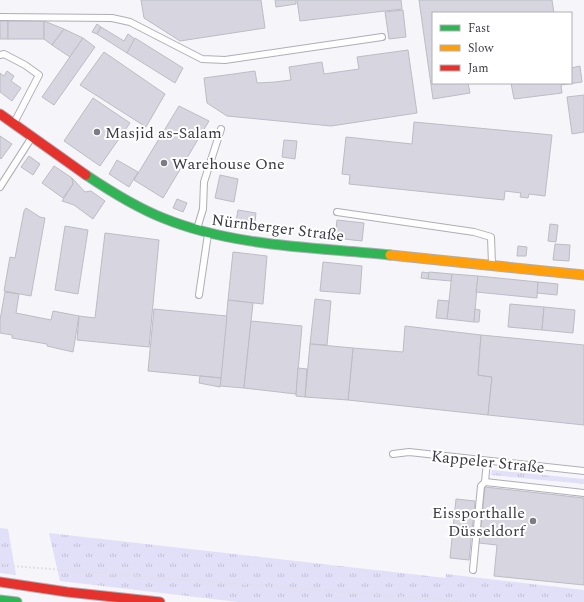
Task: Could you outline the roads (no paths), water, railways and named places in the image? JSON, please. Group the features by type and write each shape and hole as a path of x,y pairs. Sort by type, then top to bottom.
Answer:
{"main road":[{"name":"Nürnberger Straße","path":"0,114 110,190 162,218 197,231 266,243 584,275"},
{"path":"0,582 67,592 160,602"},
{"path":"0,600 17,602"}],"lane":[{"path":"0,17 112,18 130,22 192,55 212,60 224,60 382,37"},
{"path":"0,54 4,54 25,65 39,75 14,124"},
{"path":"197,231 203,209 204,182 221,129"},
{"path":"0,187 33,136"},
{"path":"337,212 474,232 491,237 492,266"},
{"path":"199,295 208,234"},
{"name":"Kappeler Straße","path":"393,454 409,452 584,471"},
{"path":"473,570 481,486 485,482 487,461"},
{"path":"485,482 584,493"}],"place":[{"name":"Masjid as-Salam","path":"97,132"},
{"name":"Warehouse One","path":"164,163"},
{"name":"Eissporthalle Düsseldorf","path":"533,521"}]}
